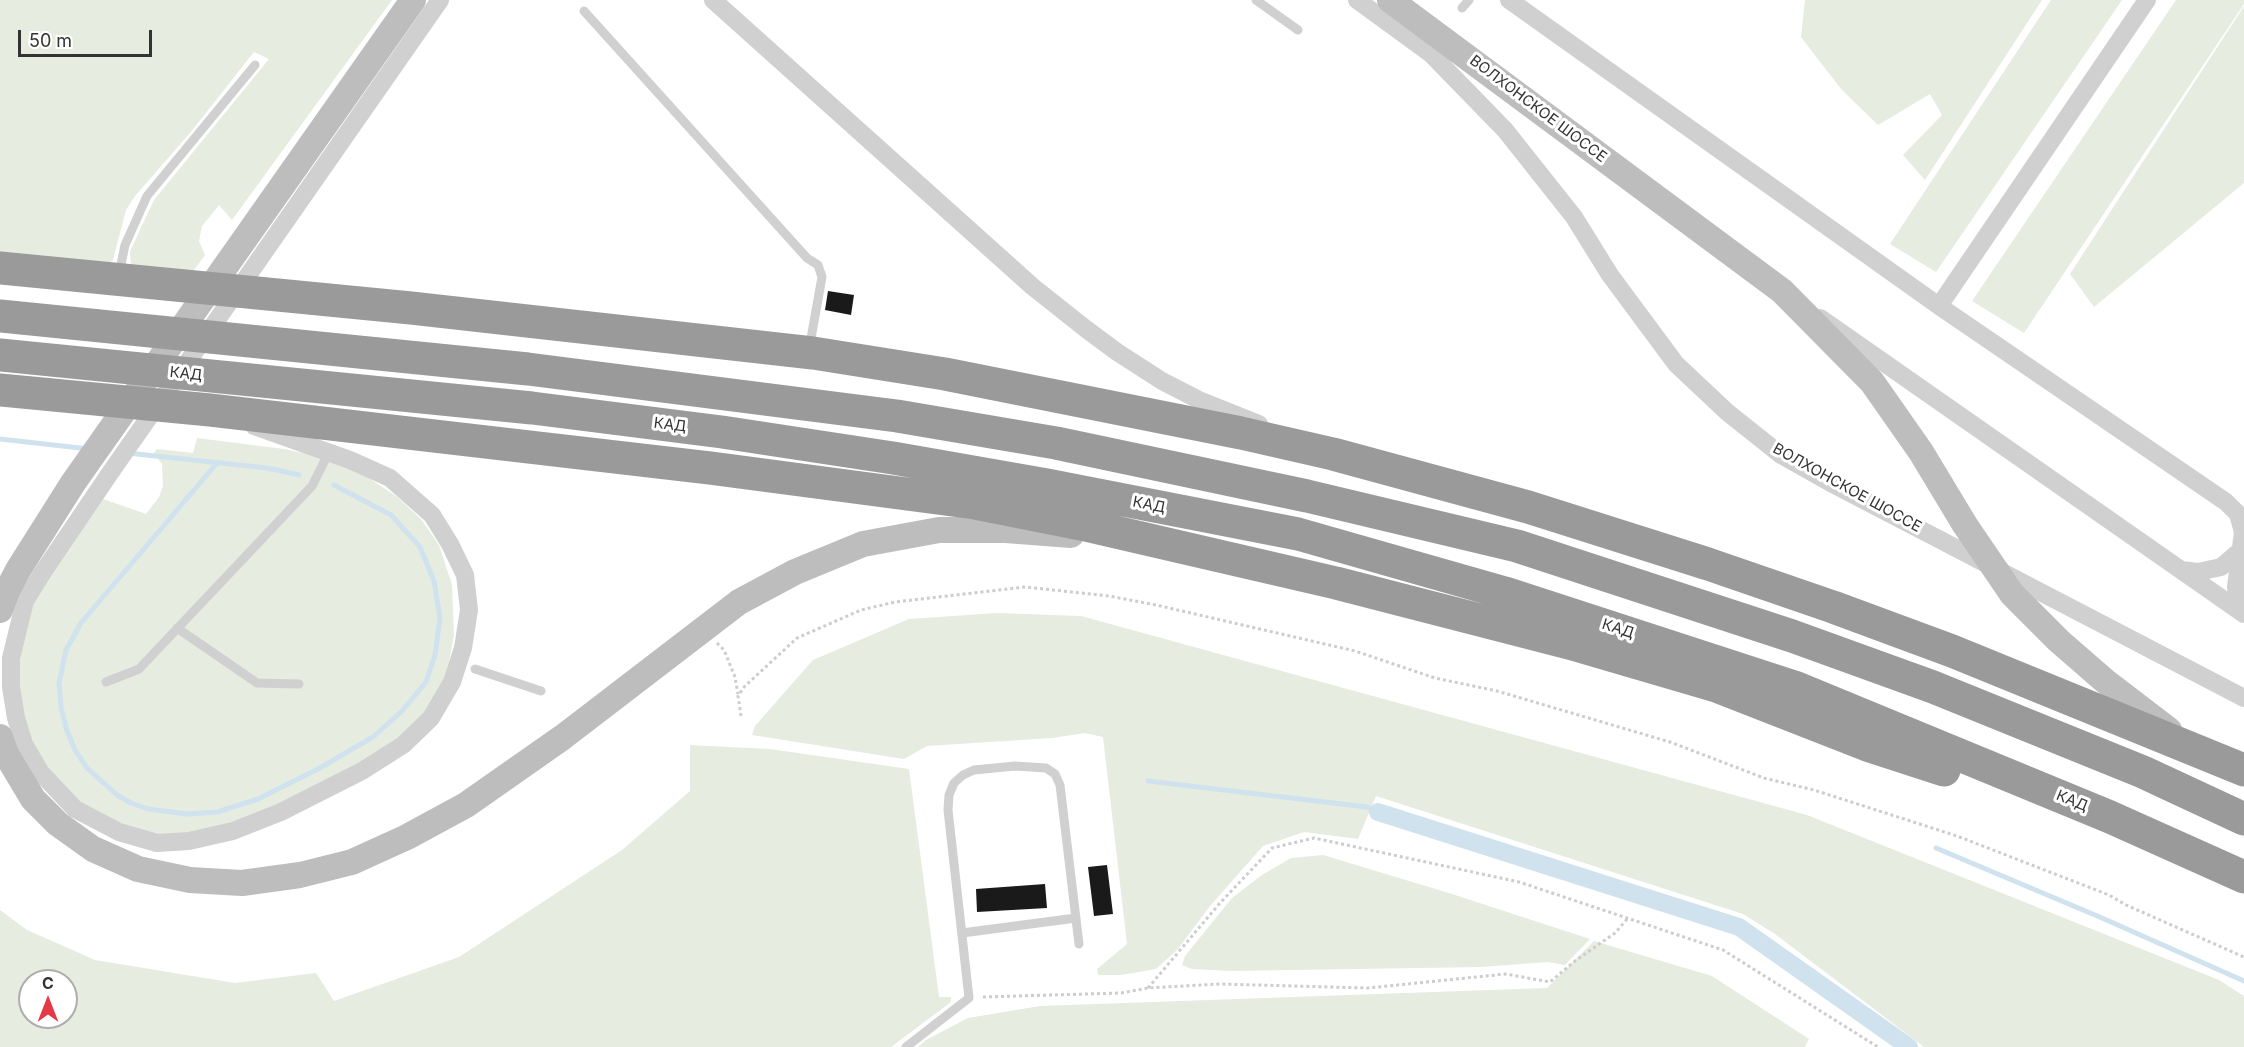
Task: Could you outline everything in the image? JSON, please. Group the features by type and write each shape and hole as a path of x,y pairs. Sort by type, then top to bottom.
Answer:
{"highway":[{"path":"0,268 411,308 813,353 945,374 1114,406 1333,454 1528,507 1822,603 1963,655 2244,770"},
{"path":"0,316 528,369 897,416 1056,443 1308,496 1517,546 1792,636 1933,687 2143,772 2244,819"},
{"name":"КАД","path":"0,355 532,408 722,432 1011,478 1298,534 1505,593 1797,688 2110,817 2244,877"},
{"path":"0,390 210,410 549,448 975,503 1183,546 1454,612 1716,686 1867,745 2176,846"}],"main road":[{"path":"0,610 18,570 74,483 284,205 413,0"},
{"name":"ВОЛХОНСКОЕ ШОССЕ","path":"1390,0 1782,291"},
{"path":"1782,291 1872,382 1921,452 1965,525 2012,594 2059,641 2105,681 2199,751"},
{"path":"0,738 6,754 33,800 58,824 93,849 138,869 190,880 242,883 300,875 352,862 407,837 466,805 563,737 739,602 795,572 863,544 939,530 1006,530 1183,546"}],"street":[{"path":"210,410 350,460 390,478 432,515 450,544 465,575 469,610 463,648 452,682 431,718 404,745 362,771 281,812 233,831 189,841 157,843 118,832 75,809 41,773 24,744 16,718 11,687 11,658 25,601 284,205 440,0"},
{"path":"713,0 1033,287 1109,346 1162,381 1199,400 1333,454"},
{"name":"ВОЛХОНСКОЕ ШОССЕ","path":"1357,0 1431,54 1505,130 1574,217 1610,275 1676,364 1727,412 1781,455 2244,698"},
{"path":"1509,0 1939,306 2226,502 2238,514 2243,532 2236,587 2237,598 2244,609"},
{"path":"1939,306 2147,0"},
{"name":"ВОЛХОНСКОЕ ШОССЕ","path":"1782,291 2244,615"},
{"path":"2180,570 2198,572 2221,567 2241,550"}],"lane":[{"path":"1256,0 1298,30"},
{"path":"1462,8 1469,0"},
{"path":"584,11 807,258 818,265 822,278 810,344"},
{"path":"119,274 125,245 147,196 255,65"},
{"path":"106,682 140,669 312,486 326,458"},
{"path":"177,628 257,683 299,684"},
{"path":"475,669 541,691"},
{"path":"906,1047 969,998 948,810 949,795 954,783 963,775 974,770 989,768 1032,766 1046,768 1055,774 1060,785 1079,944"},
{"path":"962,933 1076,918"}],"path":[{"path":"738,696 744,687 797,638 861,610 895,602 1025,587 1109,596 1355,651 1435,678 1497,691 1670,742 1764,777 1814,790 1956,836 2109,895 2126,905 2244,957"},
{"path":"715,640 724,650 735,677 741,716"},
{"path":"1148,988 1220,903 1272,848 1314,838 1520,882 1723,950 1878,1047"},
{"path":"969,998 1121,993 1148,988 1220,984 1368,988 1506,974 1550,982 1615,933 1628,918"}],"shaded area":[{"path":"0,0 392,0 232,220 219,205 202,226 199,241 205,255 186,281 131,267 130,251 154,200 269,59 254,52 190,133 135,196 126,210 113,260 100,271 0,262"},
{"path":"1805,0 2042,0 1925,180 1903,155 1942,115 1930,94 1878,125 1841,89 1801,37"},
{"path":"2051,0 2122,0 1936,272 1890,244"},
{"path":"2176,0 2244,0 2244,4 2024,333 1972,301"},
{"path":"2244,6 2244,183 2094,307 2070,274"},
{"path":"197,438 284,449 326,458 364,475 396,496 421,519 439,545 452,585 454,635 447,672 439,690 425,713 396,742 318,788 209,832 155,835 86,811 29,747 13,679 29,608 103,499 146,514 159,497 163,486 162,464 154,453 157,449 193,453"},
{"path":"997,613 1081,616 1807,815 2219,980 2244,996 2244,1047 1924,1047 1775,934 1743,914 1376,796 1358,839 1304,832 1263,846 1210,906 1178,949 1156,969 1121,975 1098,975 1097,969 1127,944 1103,737 1085,733 1052,738 927,746 904,759 752,735 755,726 813,660 909,619"},
{"path":"690,745 770,749 909,769 939,997 951,997 951,1002 891,1047 0,1047 0,910 27,930 95,960 235,983 316,973 334,1001 459,957 622,850 690,791"},
{"path":"1323,855 1590,939 1565,965 1548,962 1481,967 1230,971 1192,969 1182,965 1185,956 1232,898 1262,875 1291,858"},
{"path":"1594,941 1712,976 1809,1039 1805,1047 918,1047 926,1040 968,1018 1040,1006 1547,988"}],"building":[{"path":"828,291 854,295 851,315 825,310"},
{"path":"1107,865 1113,914 1094,916 1088,867"},
{"path":"1045,884 1047,908 977,912 976,889"}],"waterway":[{"path":"0,439 89,449"},
{"path":"128,453 267,468 299,475"},
{"path":"217,463 81,623 66,650 59,683 66,728 75,750 87,768 117,795 148,809 187,814 217,812 258,799 318,769 373,737 402,711 426,682 435,655 440,618 434,581 420,547 391,515 334,485"},
{"path":"1148,781 1367,807 1378,812"},
{"path":"1378,812 1739,927 1909,1047"},
{"path":"1936,848 2244,981"}]}
